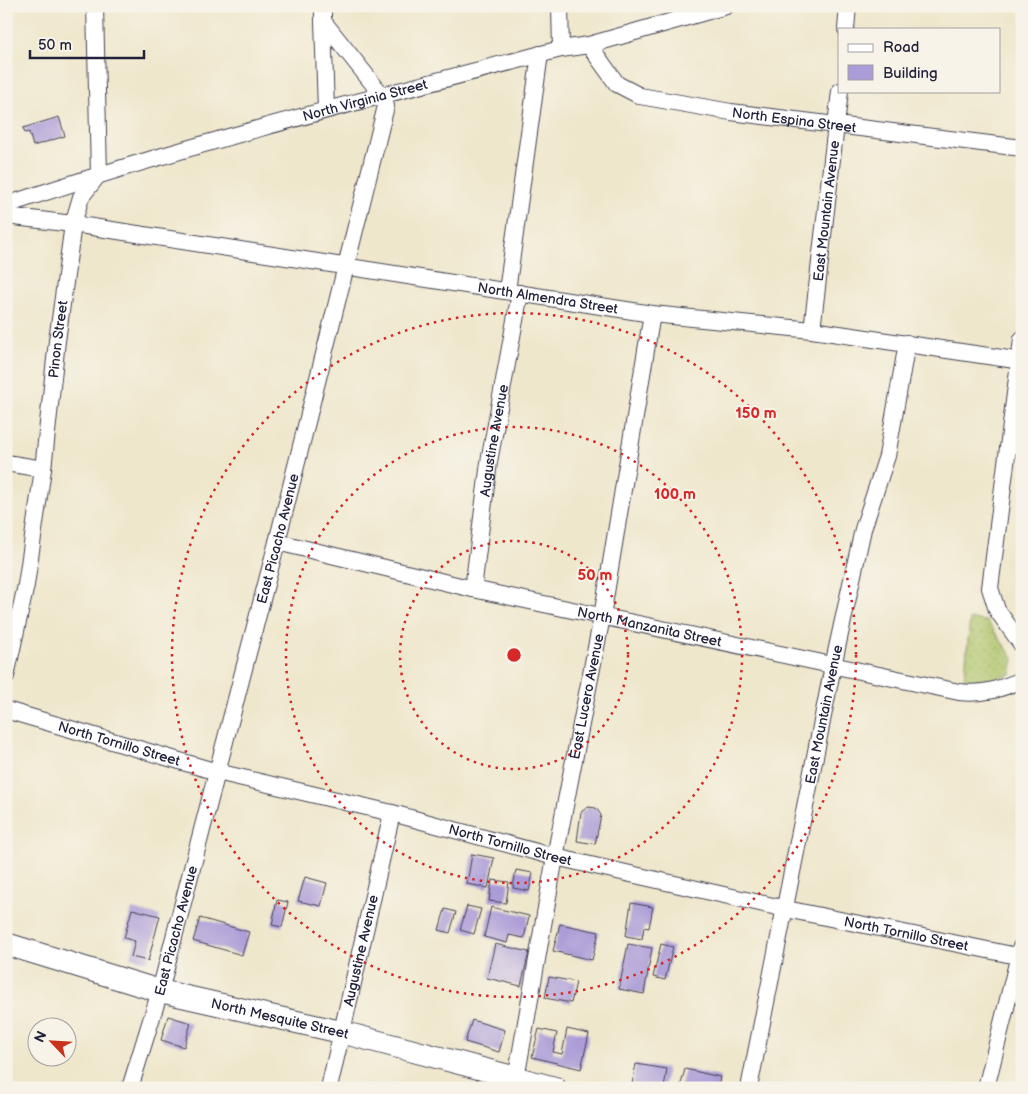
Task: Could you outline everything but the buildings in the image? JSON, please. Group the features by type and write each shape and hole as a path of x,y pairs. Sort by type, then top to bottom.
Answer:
{"street":[{"path":"95,6 99,174"},
{"path":"560,6 561,49"},
{"name":"North Virginia Street","path":"6,205 99,174 381,94 561,49 589,45 726,6"},
{"path":"846,28 848,6"},
{"path":"323,14 381,94"},
{"path":"323,14 326,110"},
{"name":"North Espina Street","path":"589,45 617,84 640,96 731,112 1022,148"},
{"name":"Augustine Avenue","path":"473,589 513,292 540,54"},
{"name":"East Mountain Avenue","path":"812,330 840,92"},
{"name":"East Picacho Avenue","path":"130,1088 160,991 277,542 386,106 381,94"},
{"name":"Pinon Street","path":"6,676 26,585 44,469 57,341 73,224 81,197 99,174"},
{"name":"North Almendra Street","path":"6,216 73,224 652,314 812,330 1020,361"},
{"name":"East Lucero Avenue","path":"523,1082 554,857 602,617 652,314"},
{"path":"1022,339 990,588 997,610 1022,644"},
{"name":"East Mountain Avenue","path":"749,1088 833,666 863,529 888,456 908,343"},
{"path":"6,463 44,469"},
{"name":"North Manzanita Street","path":"277,542 473,589 833,666 976,694 990,692 1022,680"},
{"name":"North Tornillo Street","path":"6,710 217,772 392,813 554,857 786,909 1021,953"},
{"name":"Augustine Avenue","path":"329,1088 392,813"},
{"name":"North Mesquite Street","path":"6,944 160,991 341,1032 523,1082 555,1088"},
{"path":"986,1088 1021,953"}],"green space":[{"path":"970,619 987,621 1014,659 1011,674 979,682 964,680"}]}
